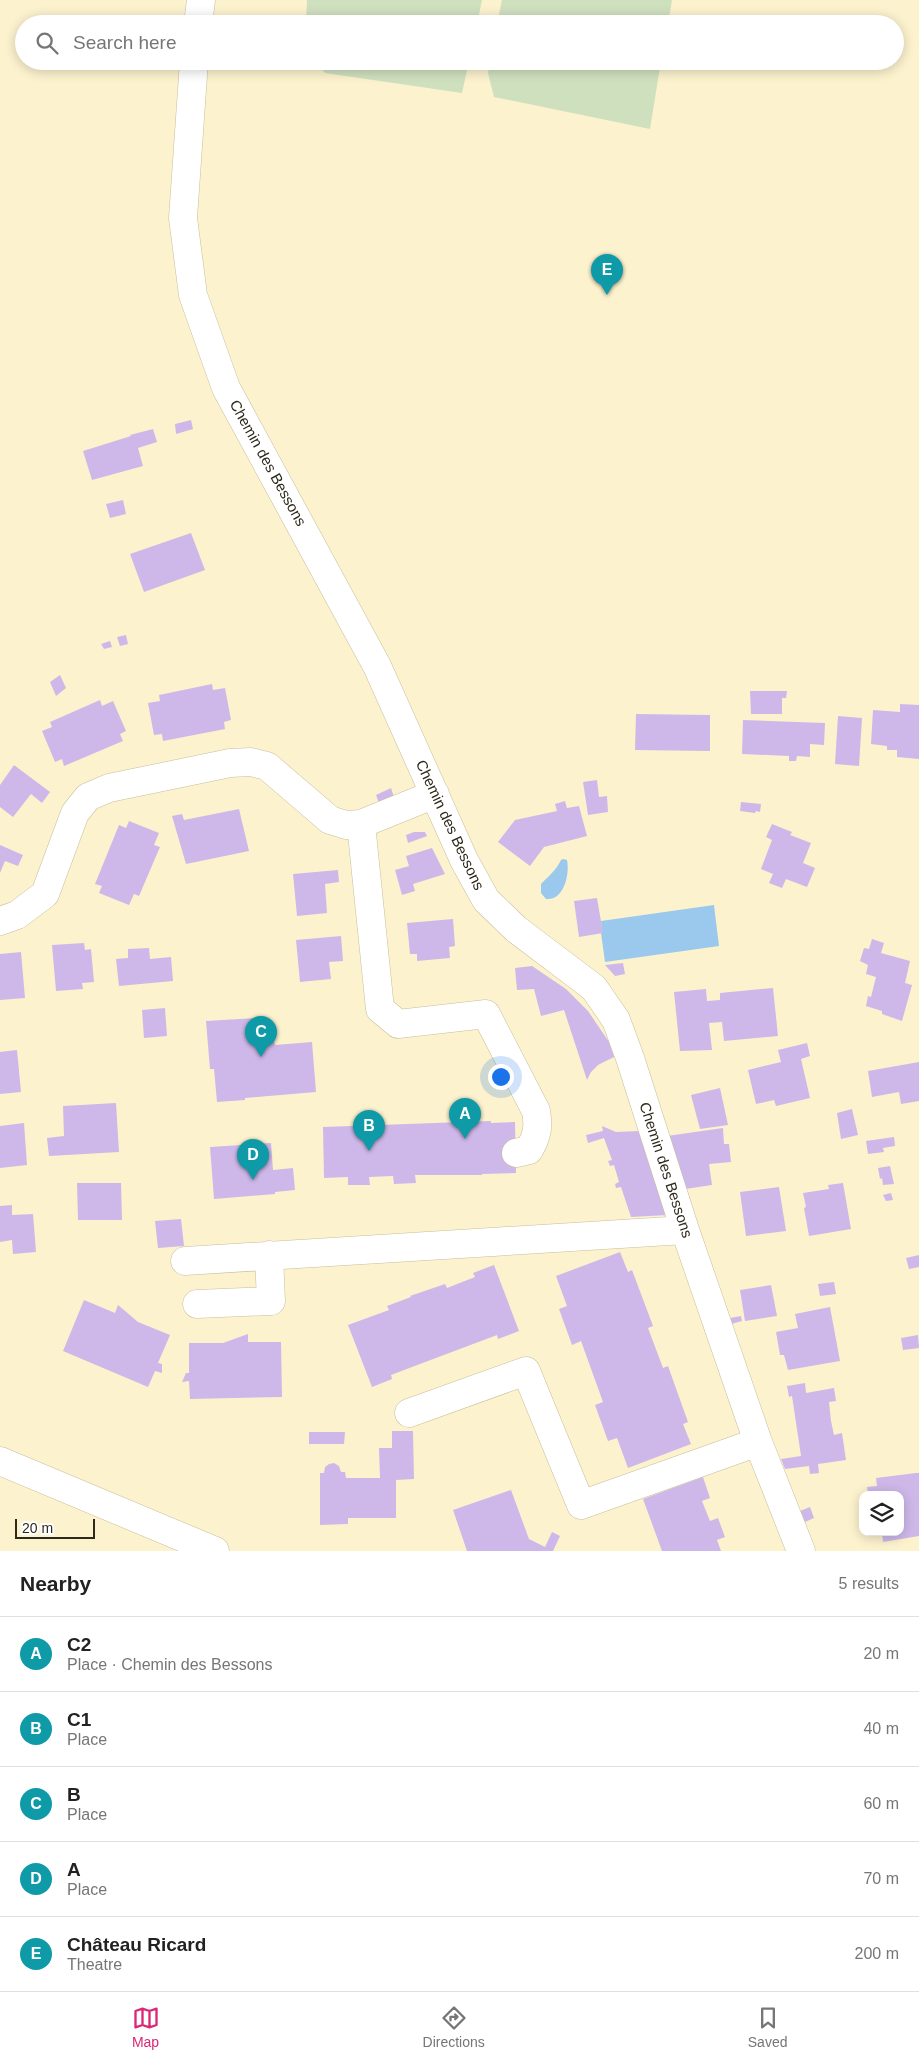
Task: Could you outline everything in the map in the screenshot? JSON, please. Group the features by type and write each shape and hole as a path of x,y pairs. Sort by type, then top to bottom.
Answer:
{"street":[{"name":"Chemin des Bessons","path":"193,70 183,218 193,295 226,388 365,643 464,860 486,900 516,929 594,988 616,1020 685,1230 758,1442 801,1551"},
{"path":"0,921 17,915 45,894 74,813 88,797 109,788 230,763 251,762 267,766 330,820 346,825 361,824 435,794"},
{"path":"361,824 380,1009 398,1024 486,1014 536,1111 539,1124 536,1137 529,1150 516,1153"},
{"path":"185,1261 685,1230"},
{"path":"197,1304 271,1301 269,1255"},
{"path":"409,1413 526,1371 581,1505 758,1442"},
{"path":"0,1461 215,1551"}],"green space":[{"path":"307,0 482,0 479,15 306,15"},
{"path":"502,0 672,0 670,15 499,15"},
{"path":"322,70 467,70 462,93 325,73"},
{"path":"488,70 660,70 650,129 494,97"}],"water":[{"path":"563,859 567,860 568,866 564,886 557,896 546,899 541,893 541,884"},
{"path":"714,905 719,946 605,962 601,921"}],"building":[{"path":"191,420 193,429 176,434 175,424"},
{"path":"153,429 157,442 138,448 143,466 92,480 83,451"},
{"path":"123,500 126,514 110,518 106,504"},
{"path":"191,533 205,570 144,592 130,554"},
{"path":"126,635 128,644 120,646 117,637"},
{"path":"110,641 112,647 104,649 101,644"},
{"path":"60,675 66,688 56,696 50,682"},
{"path":"212,684 213,690 225,688 231,720 224,722 225,729 163,741 162,734 154,735 148,703 160,701 159,695"},
{"path":"750,691 787,691 786,698 782,698 782,714 751,714"},
{"path":"100,700 102,706 113,701 126,731 120,734 123,741 64,766 62,759 55,762 42,731 52,727 50,722"},
{"path":"900,704 919,705 919,759 897,757 897,750 887,750 887,746 871,744 873,710 900,712"},
{"path":"636,714 710,715 710,751 635,750"},
{"path":"838,716 862,718 859,766 835,764"},
{"path":"743,720 825,723 824,745 810,744 810,757 797,756 796,761 789,761 789,756 742,754"},
{"path":"14,765 50,792 42,803 31,794 13,817 0,807 0,785"},
{"path":"597,780 599,797 607,796 608,812 588,815 583,782"},
{"path":"391,788 395,800 380,806 376,795"},
{"path":"565,801 567,808 579,806 587,836 544,847 530,866 498,842 515,820 557,811 555,804"},
{"path":"741,802 761,804 760,812 740,811"},
{"path":"239,809 249,851 186,864 172,816 182,814 184,820"},
{"path":"129,821 159,833 154,845 160,847 139,896 134,894 129,905 99,893 102,886 95,884 119,825 126,828"},
{"path":"772,824 792,832 790,835 811,843 803,863 815,868 807,887 786,879 782,888 769,883 773,874 761,869 772,840 766,837"},
{"path":"414,832 425,832 427,836 408,843 406,835"},
{"path":"0,845 23,855 18,866 5,861 0,873"},
{"path":"432,848 445,874 413,884 415,891 402,895 395,870 409,866 406,856"},
{"path":"338,870 339,882 325,884 327,913 297,916 293,874"},
{"path":"597,898 603,933 579,937 574,901"},
{"path":"453,919 455,946 449,947 450,958 417,961 417,954 410,954 407,923"},
{"path":"341,936 343,961 329,962 331,979 300,982 296,940"},
{"path":"872,939 884,943 881,953 910,961 905,983 912,985 902,1021 882,1014 882,1011 866,1006 868,996 871,997 876,977 866,974 868,965 860,961 864,948 869,949"},
{"path":"84,943 85,950 91,949 94,982 82,983 83,989 56,991 52,945"},
{"path":"149,948 150,959 171,957 173,981 119,986 116,959 128,958 128,949"},
{"path":"21,952 25,998 0,1000 0,954"},
{"path":"623,963 625,974 615,976 605,965"},
{"path":"532,966 566,989 588,1011 609,1042 614,1057 598,1065 591,1072 587,1080 564,1010 541,1016 534,989 517,990 515,968"},
{"path":"773,988 778,1036 724,1041 722,1022 709,1023 712,1050 680,1051 674,992 706,989 707,1001 720,1000 720,993"},
{"path":"165,1008 167,1036 144,1038 142,1010"},
{"path":"256,1018 258,1036 264,1036 264,1042 274,1041 275,1045 312,1042 316,1092 217,1102 214,1069 210,1069 206,1021"},
{"path":"807,1043 810,1056 801,1059 810,1098 776,1106 774,1100 756,1104 748,1070 781,1062 778,1050"},
{"path":"17,1050 21,1092 0,1094 0,1052"},
{"path":"919,1062 919,1101 901,1104 899,1092 872,1097 868,1071"},
{"path":"720,1088 728,1125 700,1129 691,1095"},
{"path":"116,1103 119,1152 49,1156 47,1138 64,1136 63,1106"},
{"path":"852,1109 858,1135 841,1139 837,1113"},
{"path":"491,1121 491,1123 515,1122 516,1173 415,1175 416,1183 394,1184 393,1176 369,1177 370,1185 348,1185 348,1177 324,1178 323,1127"},
{"path":"24,1123 27,1165 0,1168 0,1126"},
{"path":"602,1126 616,1132 639,1131 668,1215 631,1217 621,1187 616,1188 615,1184 619,1182 614,1165 610,1166 608,1161 612,1160 604,1138 588,1143 586,1135 603,1131"},
{"path":"723,1128 724,1144 729,1144 731,1162 709,1164 712,1185 685,1189 667,1136"},
{"path":"894,1137 895,1146 883,1148 884,1152 868,1154 866,1141"},
{"path":"271,1143 273,1170 293,1168 295,1190 275,1192 275,1194 214,1199 210,1147"},
{"path":"890,1166 894,1184 883,1185 878,1168"},
{"path":"77,1183 121,1183 122,1220 78,1220"},
{"path":"843,1183 851,1229 809,1236 803,1193 829,1189 828,1185"},
{"path":"779,1187 786,1231 746,1236 740,1192"},
{"path":"891,1193 893,1200 886,1201 883,1195"},
{"path":"12,1205 12,1215 33,1214 36,1252 13,1254 12,1240 0,1242 0,1206"},
{"path":"181,1219 184,1246 158,1248 155,1221"},
{"path":"620,1252 628,1272 632,1270 653,1326 648,1328 663,1368 668,1366 688,1422 683,1424 691,1444 628,1468 617,1438 608,1441 595,1405 603,1402 581,1341 572,1345 559,1309 567,1306 556,1276"},
{"path":"919,1255 919,1267 909,1269 906,1258"},
{"path":"494,1265 519,1331 498,1339 497,1335 391,1375 392,1379 372,1387 348,1325 389,1310 387,1306 410,1296 445,1284 447,1288 475,1277 473,1273"},
{"path":"834,1282 836,1294 820,1296 818,1284"},
{"path":"771,1285 777,1316 745,1321 740,1290"},
{"path":"84,1300 115,1313 118,1305 138,1322 170,1335 158,1363 162,1364 162,1373 155,1371 148,1387 63,1351"},
{"path":"830,1307 840,1361 788,1370 784,1355 780,1355 776,1332 798,1328 795,1314"},
{"path":"741,1316 742,1321 731,1324 730,1318"},
{"path":"248,1334 248,1342 281,1342 282,1397 190,1399 189,1381 182,1382 186,1373 189,1373 189,1343 223,1343"},
{"path":"918,1335 919,1348 903,1350 901,1338"},
{"path":"805,1383 806,1393 834,1388 836,1401 829,1402 831,1421 834,1435 842,1433 846,1460 818,1464 819,1473 810,1474 809,1466 785,1469 781,1459 801,1456 792,1396 789,1397 787,1386"},
{"path":"392,1431 413,1431 414,1479 396,1480 396,1518 348,1518 348,1524 320,1525 320,1473 324,1473 325,1467 334,1463 339,1466 341,1472 345,1472 346,1478 380,1478 379,1448 392,1448"},
{"path":"309,1432 345,1432 344,1444 309,1444"},
{"path":"919,1473 919,1536 883,1542 882,1536 904,1536 904,1491 868,1491 867,1487 877,1486 876,1478"},
{"path":"703,1477 710,1498 702,1501 710,1521 718,1518 725,1537 717,1540 721,1551 662,1551 643,1499"},
{"path":"511,1490 529,1539 545,1547 552,1532 560,1536 553,1551 467,1551 453,1510"},
{"path":"810,1507 814,1518 805,1522 800,1511"}],"place":[{"name":"Château Ricard","path":"607,295"},
{"name":"B","path":"261,1057"},
{"name":"C2","path":"465,1139"},
{"name":"C1","path":"369,1151"},
{"name":"A","path":"253,1180"}]}
